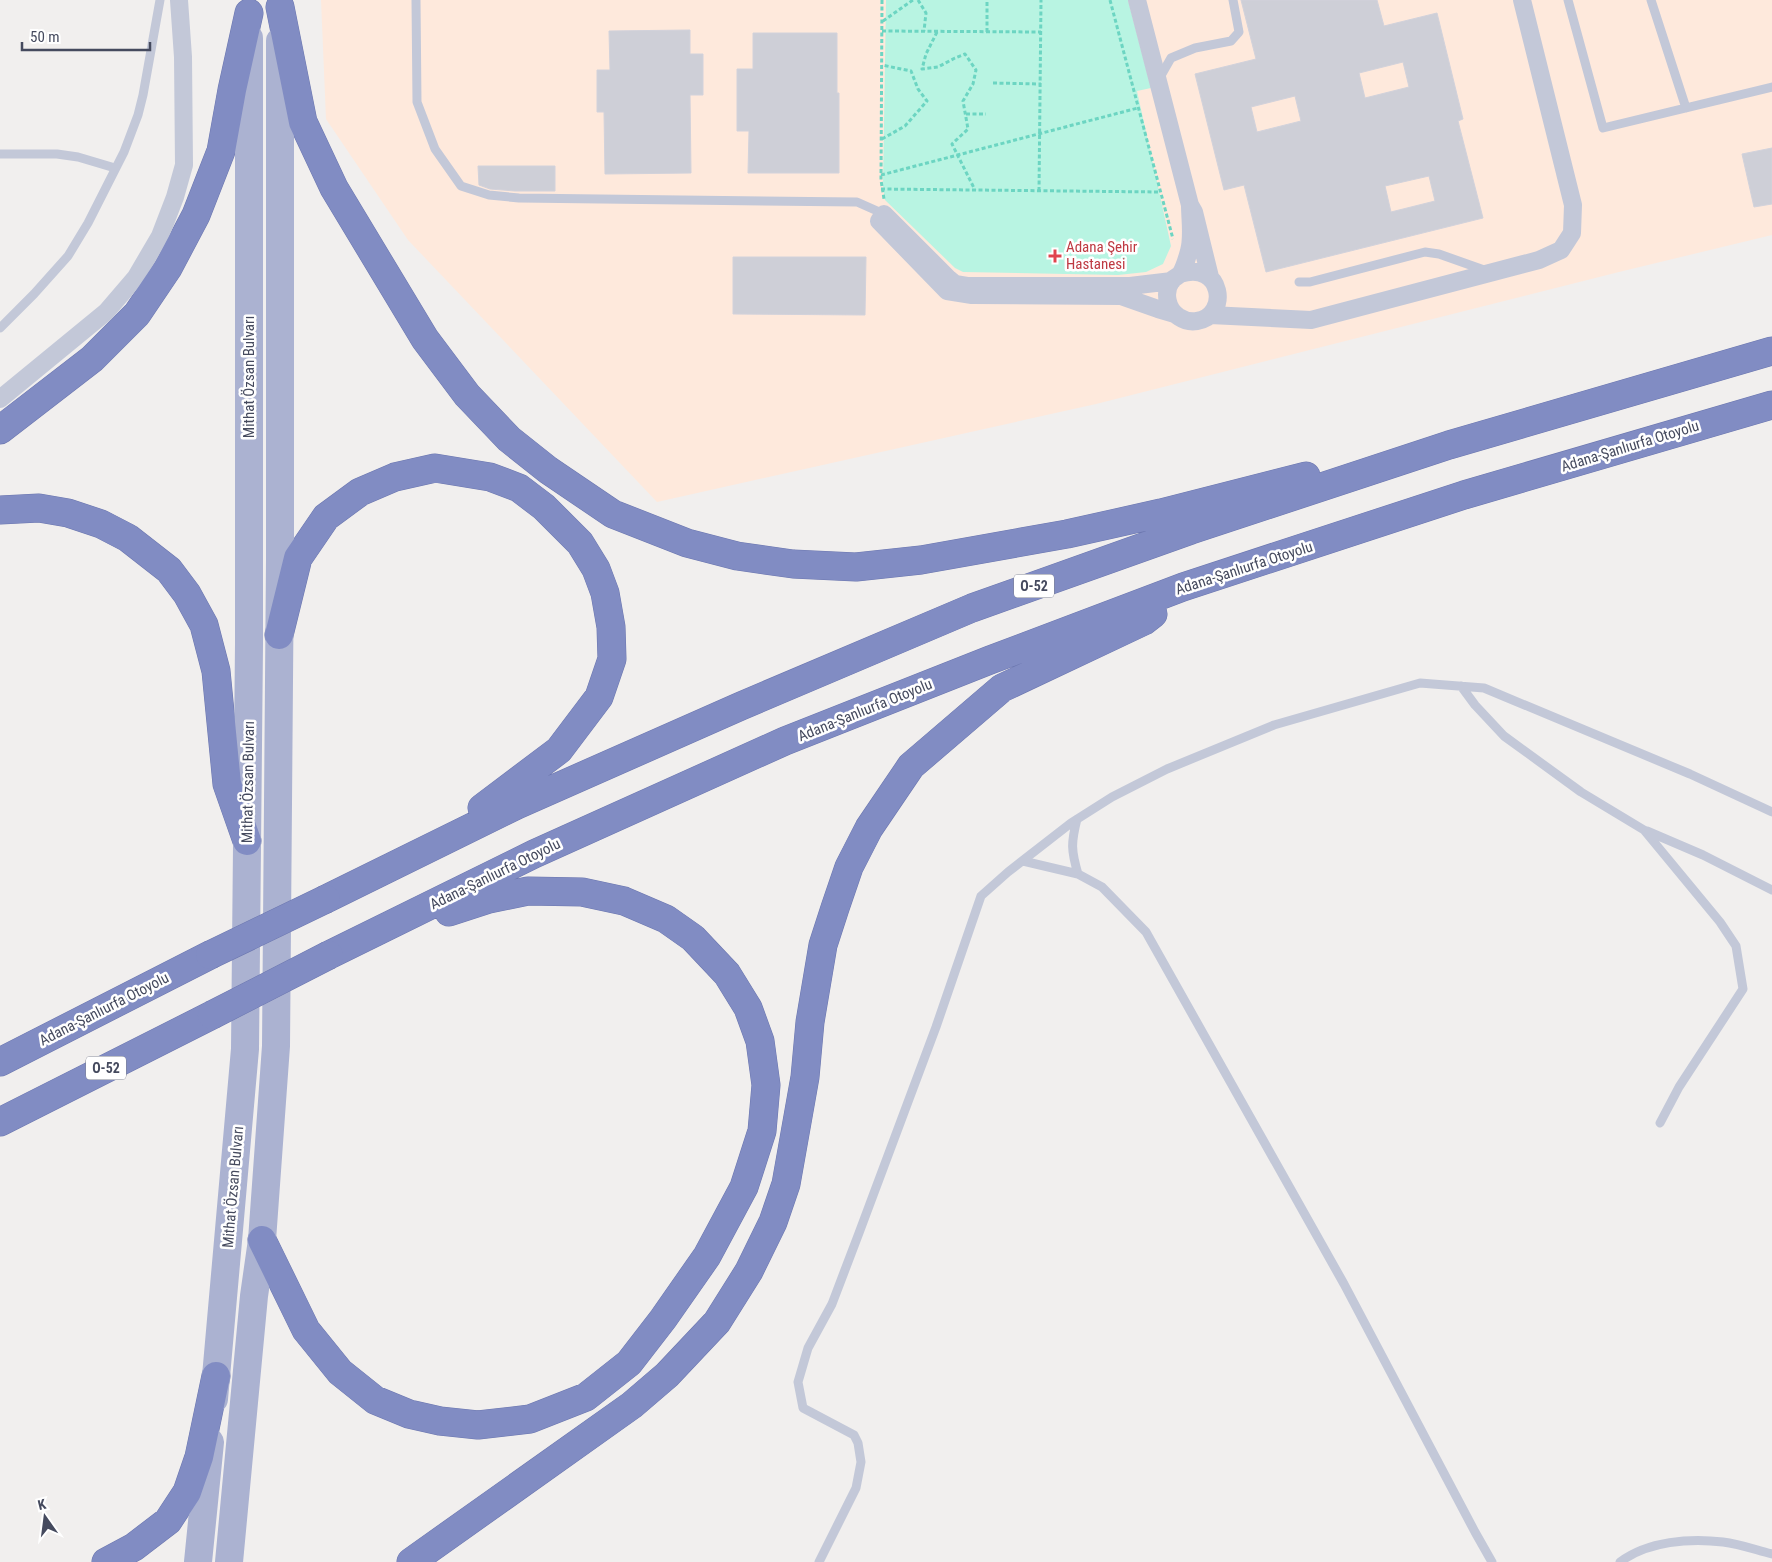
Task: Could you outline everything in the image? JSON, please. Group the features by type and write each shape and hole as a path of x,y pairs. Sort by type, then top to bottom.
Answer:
{"highway":[{"path":"280,3 303,122 334,188 425,339 467,395 509,439 548,470 614,514 688,543 737,556 793,564 856,567 921,560 1067,534 1161,513 1269,484 1449,445"},
{"path":"0,430 92,359 138,314 168,268 196,215 221,152 249,6"},
{"name":"Adana-Şanlıurfa Otoyolu","path":"0,1062 210,955 517,806 741,706 972,608 1191,530 1449,445 1772,351"},
{"name":"Adana-Şanlıurfa Otoyolu","path":"0,1122 329,955 534,854 785,741 990,660 1209,579 1464,495 1772,405"},
{"path":"279,635 298,558 326,516 360,492 395,477 435,468 490,477 519,488 544,506 580,543 596,569 605,593 611,627 612,658 599,697 559,750 504,792 412,857"},
{"path":"0,510 39,508 68,513 101,524 128,538 169,570 187,594 204,625 216,671 228,784 247,841"},
{"path":"411,1562 632,1405 666,1375 717,1322 749,1271 773,1222 786,1184 805,1077 810,1022 823,945 848,867 869,828 911,766 1002,688 1144,621 1209,579"},
{"path":"262,1240 306,1330 340,1372 375,1400 409,1414 440,1421 478,1425 522,1420 586,1397 628,1363 663,1319 707,1256 744,1187 762,1131 766,1084 760,1041 748,1008 727,974 693,938 666,919 624,901 582,892 528,890 489,899 357,942"},
{"path":"0,1044 101,1011"},
{"path":"106,1562 134,1547 168,1522 187,1492 200,1457 216,1376"}],"main road":[{"name":"Mithat Özsan Bulvarı","path":"229,1562 254,1296 262,1240 276,1046 280,3"},
{"name":"Mithat Özsan Bulvarı","path":"198,1562 245,1049 249,624 249,6"}],"street":[{"path":"0,399 106,312 136,276 160,236 175,198 184,165 184,58 179,0"},
{"path":"1137,0 1190,205 1190,249 1168,290 1168,301 1175,314"},
{"path":"1210,315 1310,320 1539,260 1561,250 1572,233 1574,205 1520,3"},
{"path":"1190,205 1194,212 1210,277 1216,286 1218,296 1216,307 1210,315 1190,322 1175,314 1121,296 972,295 947,291 878,221 885,208 955,284 967,286 1130,286 1176,277 1190,270 1201,272 1210,277"}],"lane":[{"path":"0,328 68,256 88,223 115,168 131,135 138,115 160,0"},
{"path":"416,0 417,102 435,149 461,186 489,196 519,198 857,202 885,208"},
{"path":"1158,81 1170,58 1195,48 1231,41 1235,37 1239,32 1233,0"},
{"path":"1568,0 1604,128 1772,87"},
{"path":"1651,0 1686,108"},
{"path":"0,154 57,154 78,157 115,168"},
{"path":"1299,282 1310,282 1425,252 1439,254 1490,273"},
{"path":"819,1562 856,1488 861,1462 858,1443 854,1435 803,1408 798,1382 808,1348 832,1304 859,1233 936,1027 981,896 1023,861 1077,819 1112,797 1167,768 1274,725 1420,683 1484,688 1690,774 1772,812"},
{"path":"1461,686 1475,705 1504,736 1581,792 1644,830 1703,855 1772,890"},
{"path":"1077,819 1072,839 1072,853 1078,874"},
{"path":"1644,830 1720,922 1736,946 1743,989 1679,1087 1660,1122"},
{"path":"1023,861 1078,874 1102,888 1146,932 1344,1284 1492,1562"},
{"path":"1620,1562 1644,1548 1684,1542 1724,1542 1772,1554"}],"path":[{"path":"882,0 881,189 885,208"},
{"path":"882,21 913,0"},
{"path":"918,0 926,13 924,31"},
{"path":"986,32 987,0"},
{"path":"1040,191 1041,0"},
{"path":"1110,0 1174,246"},
{"path":"882,31 1041,32"},
{"path":"937,32 926,54 922,68 938,67 965,54 976,70 973,84 963,101 968,129 952,144 975,190"},
{"path":"881,139 905,126 927,101 918,88 912,71 882,65"},
{"path":"994,83 1041,84"},
{"path":"881,175 1138,108"},
{"path":"966,114 986,114"},
{"path":"881,189 1160,192"}],"shaded area":[{"name":"Adana Şehir Hastanesi","path":"321,0 1772,0 1772,235 1096,404 657,502 408,240 326,119"}],"green space":[{"path":"886,0 1128,0 1151,88 1137,91 1171,246 1163,264 1146,272 1118,275 963,272 955,268 885,200 883,186"}],"building":[{"path":"1241,0 1377,0 1384,26 1437,13 1463,119 1458,121 1483,218 1266,272 1244,185 1224,190 1195,74 1256,59","holes":["1403,62 1409,87 1365,98 1359,73","1295,96 1301,121 1257,132 1251,107","1429,176 1435,201 1391,212 1385,186"]},
{"path":"690,30 690,54 703,54 703,95 690,95 691,173 605,174 604,112 597,112 597,70 610,70 609,31"},
{"path":"753,33 837,33 839,173 748,173 749,131 737,131 737,69 753,69"},
{"path":"1772,148 1772,204 1754,207 1742,154"},
{"path":"478,166 555,166 555,191 490,189 479,185"},
{"path":"733,257 866,257 865,315 733,314"}],"place":[{"name":"Adana Şehir Hastanesi","path":"1055,256"}]}
